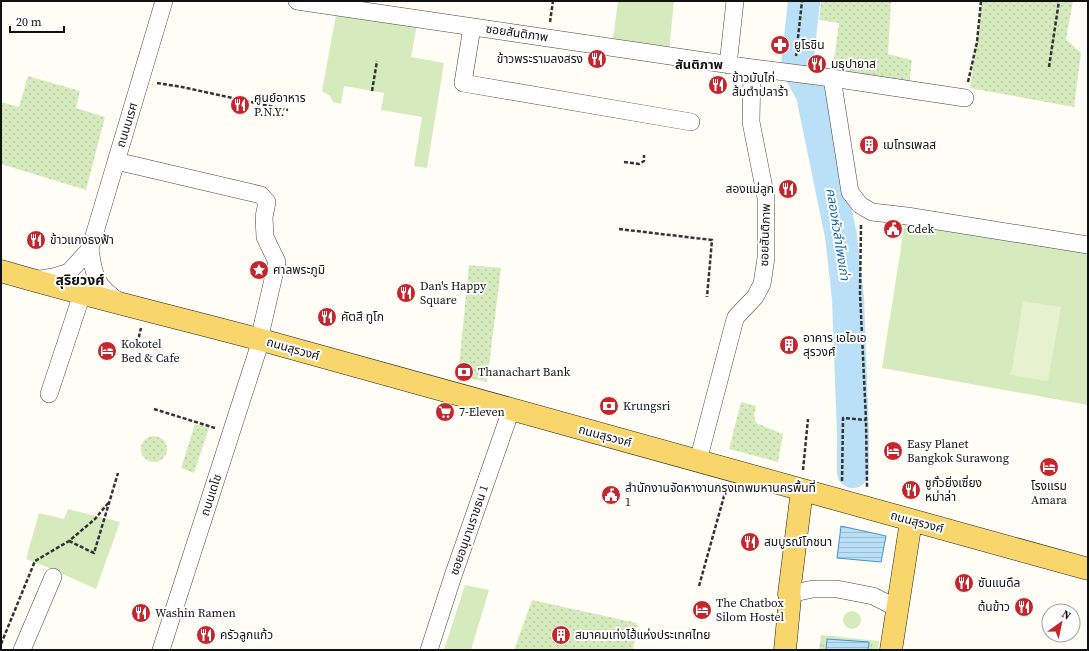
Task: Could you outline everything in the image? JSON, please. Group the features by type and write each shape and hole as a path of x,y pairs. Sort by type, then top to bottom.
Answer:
{"main road":[{"name":"ถนนสุรวงศ์","path":"1,271 82,294 261,340 698,461 803,481 911,521 1088,569"},
{"path":"785,650 790,598 789,594 803,481"},
{"path":"891,650 911,521"}],"street":[{"name":"ถนนนเรศ","path":"90,249 164,1"},
{"name":"ซอยสันติภาพ","path":"298,1 728,65 826,77 965,98"},
{"path":"728,65 735,1"},
{"name":"ซอยสันติภาพ","path":"472,27 463,83 691,122"},
{"name":"ซอยสันติภาพ","path":"698,461 736,317 755,297 762,284 766,258 766,198 751,122 752,68"},
{"path":"826,77 850,192 860,205 872,212 907,216 1088,245"},
{"name":"ถนนเดโช","path":"116,161 261,195 267,202 264,217 265,238 277,262 262,327 261,340 161,650"},
{"name":"ถนนสุรวงศ์","path":"33,280 69,272 90,249"},
{"name":"ถนนสุรวงศ์","path":"90,249 96,280 107,293 121,303"},
{"path":"49,394 82,294"},
{"name":"ซอยอนุมานราชธน 1","path":"429,650 453,576 511,410"},
{"path":"22,650 53,577"},
{"path":"789,594 812,589 837,589 873,596 897,608"}],"path":[{"path":"550,27 553,1"},
{"path":"796,73 795,68 802,1"},
{"path":"965,98 976,42 981,1"},
{"path":"1049,67 1059,1"},
{"path":"372,91 377,61"},
{"path":"154,82 288,110"},
{"path":"624,162 639,164 644,161 644,155"},
{"path":"860,222 860,293 866,420 867,490"},
{"path":"619,229 712,240 707,297"},
{"path":"140,337 141,326"},
{"path":"154,409 217,429"},
{"path":"842,483 843,418 866,420"},
{"path":"803,481 808,419"},
{"path":"69,541 94,553 118,473"},
{"path":"699,586 726,489"}],"green space":[{"path":"618,1 674,1 669,51 613,39"},
{"path":"815,1 891,1 888,54 912,60 909,86 832,74 839,23 819,20 821,2"},
{"path":"982,1 1073,1 1066,39 1081,53 1074,107 970,88"},
{"path":"336,15 417,24 411,57 444,63 427,168 414,166 422,117 381,110 384,93 344,86 341,104 333,102 330,96 322,91"},
{"path":"28,76 80,91 76,108 105,117 86,190 1,164 1,102 19,107"},
{"path":"905,222 1088,254 1088,405 882,368"},
{"path":"469,265 501,268 487,382 458,376"},
{"path":"1023,301 1061,307 1048,381 1011,375"},
{"path":"741,402 756,406 754,416 756,423 783,434 778,462 729,449"},
{"path":"195,424 209,428 194,473 181,468"},
{"path":"154,436 163,440 167,449 163,458 154,462 145,458 141,449 145,440"},
{"path":"68,509 120,522 96,589 26,559 39,513 64,519"},
{"path":"465,585 489,590 471,650 444,650"},
{"path":"532,600 637,623 633,650 514,650"},
{"path":"848,611 856,611 861,616 859,627 856,629 848,629 843,624 843,616"},
{"path":"821,635 879,641 878,650 819,650"}],"water":[{"path":"841,526 886,536 881,562 837,558"},
{"path":"827,639 869,642 868,650 826,650"}],"waterway":[{"name":"คลองหัวลำโพงเก่า","path":"804,1 797,66 812,95 841,236 848,298 853,472"}],"place":[{"name":"ยูโรชิน","path":"780,45"},
{"name":"ข้าวพระรามลงสรง","path":"597,59"},
{"name":"มธุปายาส","path":"817,64"},
{"name":"ข้าวมันไก่ ส้มตำปลาร้า","path":"718,85"},
{"name":"ศูนย์อาหาร P.N.Y.","path":"240,105"},
{"name":"เมโทรเพลส","path":"869,145"},
{"name":"สองแม่ลูก","path":"788,189"},
{"name":"Cdek","path":"893,229"},
{"name":"ข้าวแกงธงฟ้า","path":"36,240"},
{"name":"ศาลพระภูมิ","path":"259,270"},
{"name":"Dan's Happy Square","path":"406,293"},
{"name":"คัตสึ ทูโก","path":"327,317"},
{"name":"อาคาร เอไอเอ สุรวงศ์","path":"789,345"},
{"name":"Kokotel Bed & Cafe","path":"107,351"},
{"name":"Thanachart Bank","path":"464,372"},
{"name":"Krungsri","path":"609,406"},
{"name":"7-Eleven","path":"445,412"},
{"name":"Easy Planet Bangkok Surawong","path":"893,451"},
{"name":"โรงแรม Amara","path":"1049,467"},
{"name":"ซูกั๋วยิ่งเซี่ยง หม่าล่า","path":"911,490"},
{"name":"สำนักงานจัดหางานกรุงเทพมหานครพื้นที่ 1","path":"611,495"},
{"name":"สมบูรณ์โภชนา","path":"750,542"},
{"name":"ซันแนดึล","path":"964,583"},
{"name":"ต้นข้าว","path":"1024,607"},
{"name":"The Chatbox Silom Hostel","path":"702,610"},
{"name":"Washin Ramen","path":"141,613"},
{"name":"ครัวลูกแก้ว","path":"206,635"},
{"name":"สมาคมเท่งไฮ้แห่งประเทศไทย","path":"561,635"}],"district":[{"name":"สันติภาพ","path":"699,64"},
{"name":"สุริยวงศ์","path":"80,280"}]}
